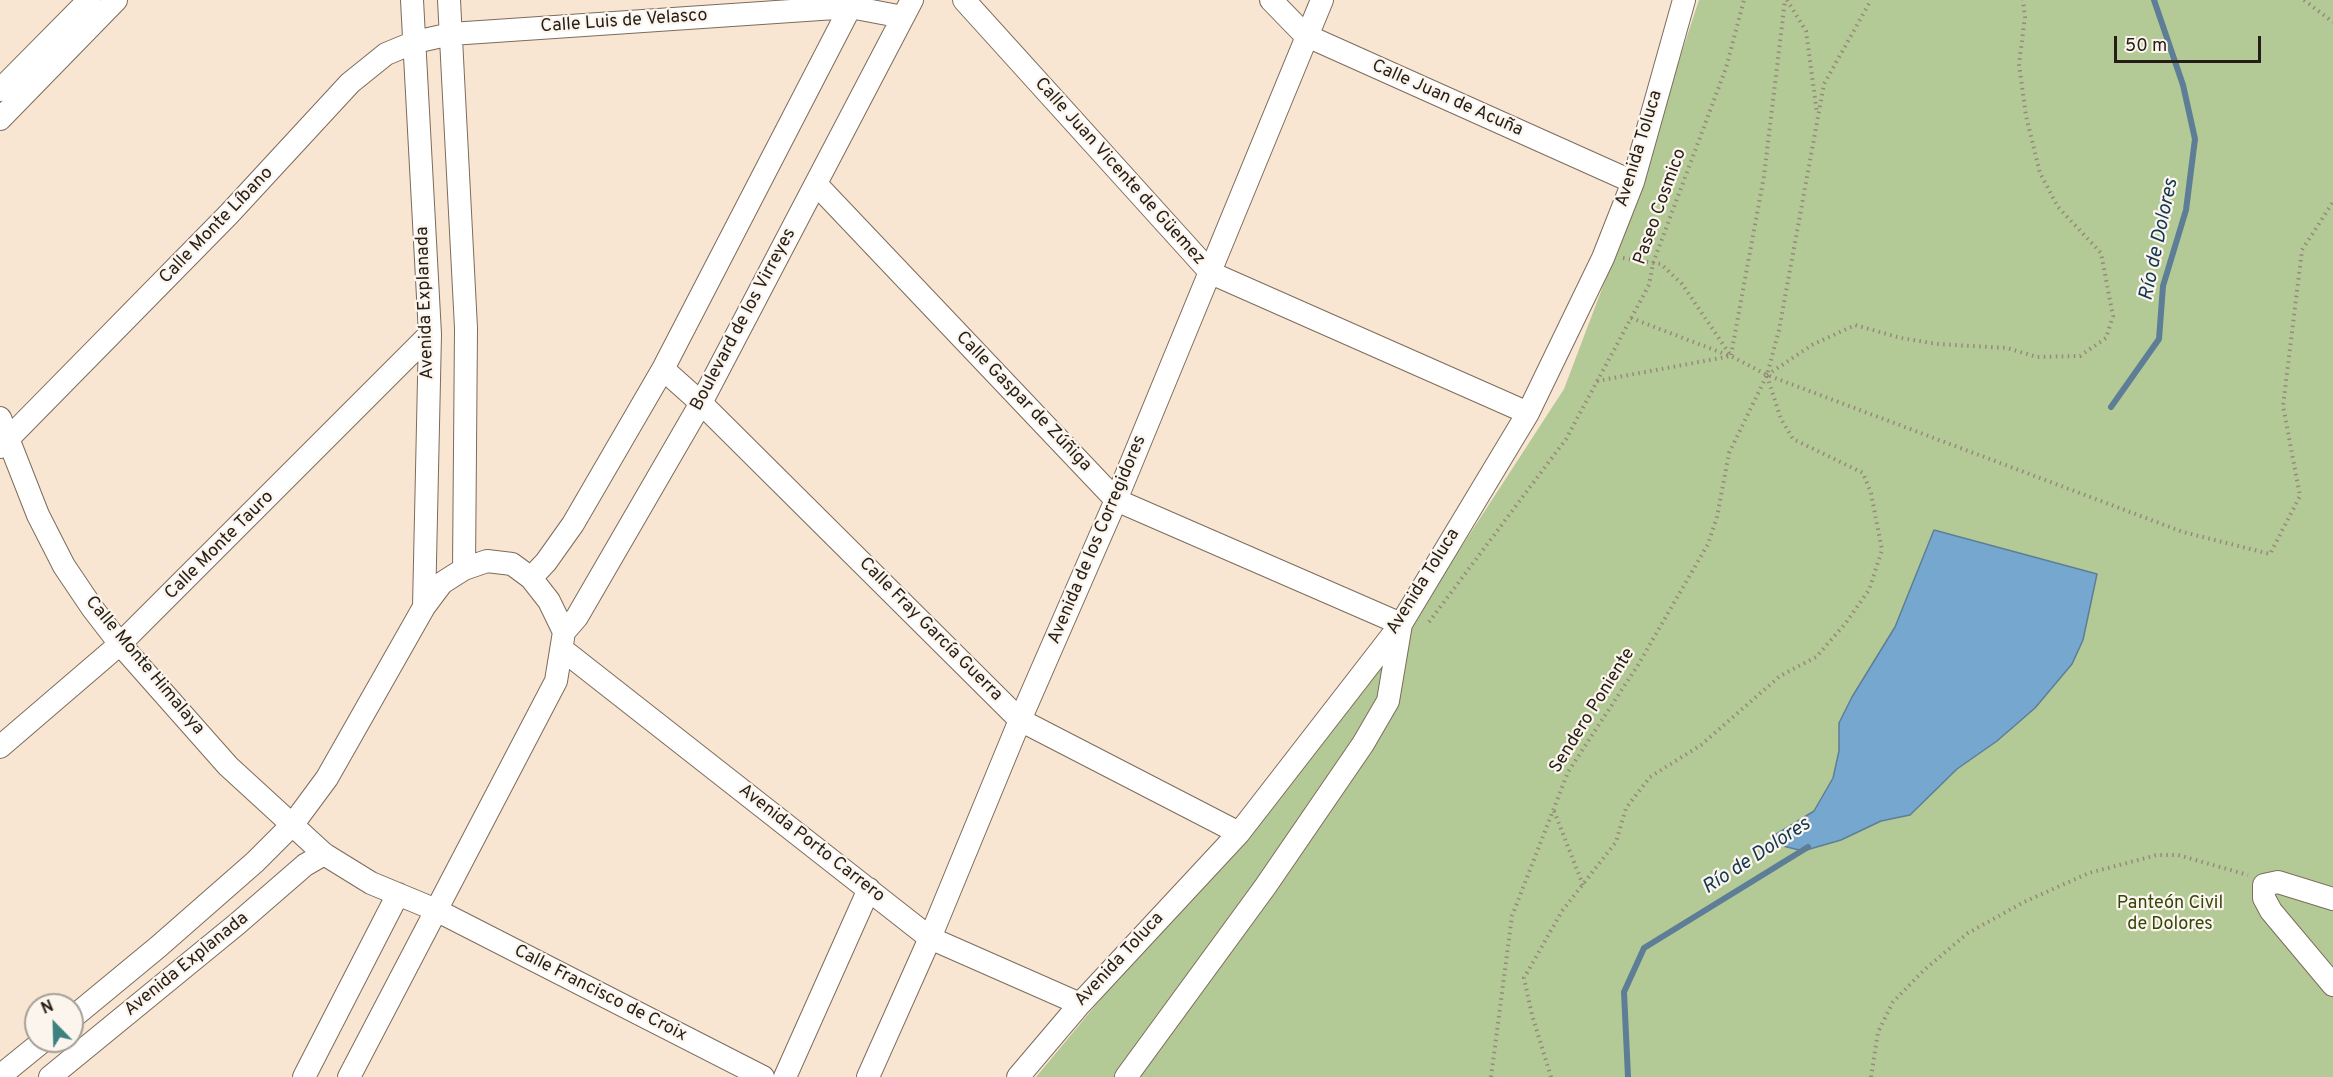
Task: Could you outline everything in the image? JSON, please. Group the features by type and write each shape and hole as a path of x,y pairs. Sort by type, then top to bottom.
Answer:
{"street":[{"path":"0,90 88,0"},
{"path":"0,118 116,0"},
{"name":"Avenida Explanada","path":"412,0 430,334 424,607"},
{"name":"Avenida Explanada","path":"84,1008 185,924 255,862 293,824 327,778 424,607 442,583 464,568 466,328 449,0"},
{"name":"Calle Juan Vicente de Güemez","path":"964,0 1211,273 1528,413"},
{"name":"Calle Juan de Acuña","path":"1271,0 1305,35 1633,182"},
{"name":"Avenida de los Corregidores","path":"868,1077 930,939 1020,720 1116,500 1211,273 1305,35 1322,0"},
{"name":"Avenida Toluca","path":"1018,1077 1080,1004 1239,833 1401,624 1528,413 1603,258 1633,182 1684,0"},
{"path":"531,578 546,562 573,524 663,369 852,3"},
{"name":"Calle Luis de Velasco","path":"451,34 852,3 908,8"},
{"name":"Boulevard de los Virreyes","path":"563,641 701,403 908,8"},
{"name":"Calle Monte Líbano","path":"4,444 229,214 350,83 386,54 415,42 451,34"},
{"name":"Calle Gaspar de Zúñiga","path":"816,184 1116,500 1401,624"},
{"name":"Calle Monte Tauro","path":"0,747 120,644 430,334"},
{"name":"Calle Fray García Guerra","path":"663,369 701,403 1020,720 1239,833"},
{"name":"Calle Monte Himalaya","path":"0,418 4,444 64,566 120,644 228,766 324,854"},
{"path":"350,1077 556,681 563,641 549,601 531,578 512,564 487,561 464,568"},
{"path":"1126,1077 1265,887 1363,744 1388,701 1401,624"},
{"name":"Avenida Porto Carrero","path":"563,641 930,939 1080,1004"},
{"name":"Avenida Explanada","path":"50,1077 237,924 305,865 324,854"},
{"name":"Calle Francisco de Croix","path":"324,854 371,883 436,910 763,1077"},
{"path":"2333,899 2278,882 2264,885 2264,898 2271,911 2333,985"},
{"path":"785,1077 869,889"},
{"path":"304,1077 398,894"},
{"path":"0,1076 28,1053"}],"path":[{"name":"Paseo Cosmico","path":"1423,630 1566,439 1649,285 1653,263 1726,68 1744,0"},
{"path":"1731,356 1764,176 1786,0"},
{"path":"1786,0 1806,31 1818,120"},
{"name":"Sendero Poniente","path":"1491,1077 1512,916 1568,772 1638,665 1708,544 1718,518 1729,453 1767,375 1779,330 1824,84 1871,0"},
{"path":"1767,375 1812,345 1855,325 1900,338 1937,344 2007,348 2037,357 2080,356 2106,338 2113,316 2101,253 2058,207 2040,173 2026,116 2019,64 2025,17 2024,0"},
{"path":"2304,0 2333,22"},
{"path":"1631,318 1731,356 1767,375 1895,426 2183,532 2270,554 2300,496 2283,406 2302,249 2333,202"},
{"path":"1603,258 1614,257 1661,264 1682,284 1731,356"},
{"path":"1597,381 1731,356"},
{"path":"1551,1077 1532,1015 1524,978 1562,911 1616,842 1626,808 1650,777 1701,745 1780,676 1816,657 1845,624 1869,590 1882,550 1871,493 1863,473 1793,439 1781,419 1767,375"},
{"path":"1553,809 1583,885"},
{"path":"1871,1077 1878,1032 1893,1002 1924,970 1968,933 2024,902 2089,873 2157,855 2178,855 2199,860 2251,875 2264,885"}],"green space":[{"name":"Panteón Civil de Dolores","path":"1699,0 2333,0 2333,1077 1036,1077 1410,626 1564,389 1614,257"}],"water":[{"path":"1934,530 2097,574 2083,640 2072,664 2035,708 1997,741 1957,769 1910,815 1881,821 1841,840 1803,851 1775,844 1775,835 1814,811 1833,778 1839,751 1839,723 1852,697 1895,627"}],"waterway":[{"name":"Río de Dolores","path":"2111,407 2159,339 2163,286 2186,210 2195,139 2183,85 2154,0"},
{"name":"Río de Dolores","path":"1628,1077 1624,992 1644,948 1808,847"}]}
